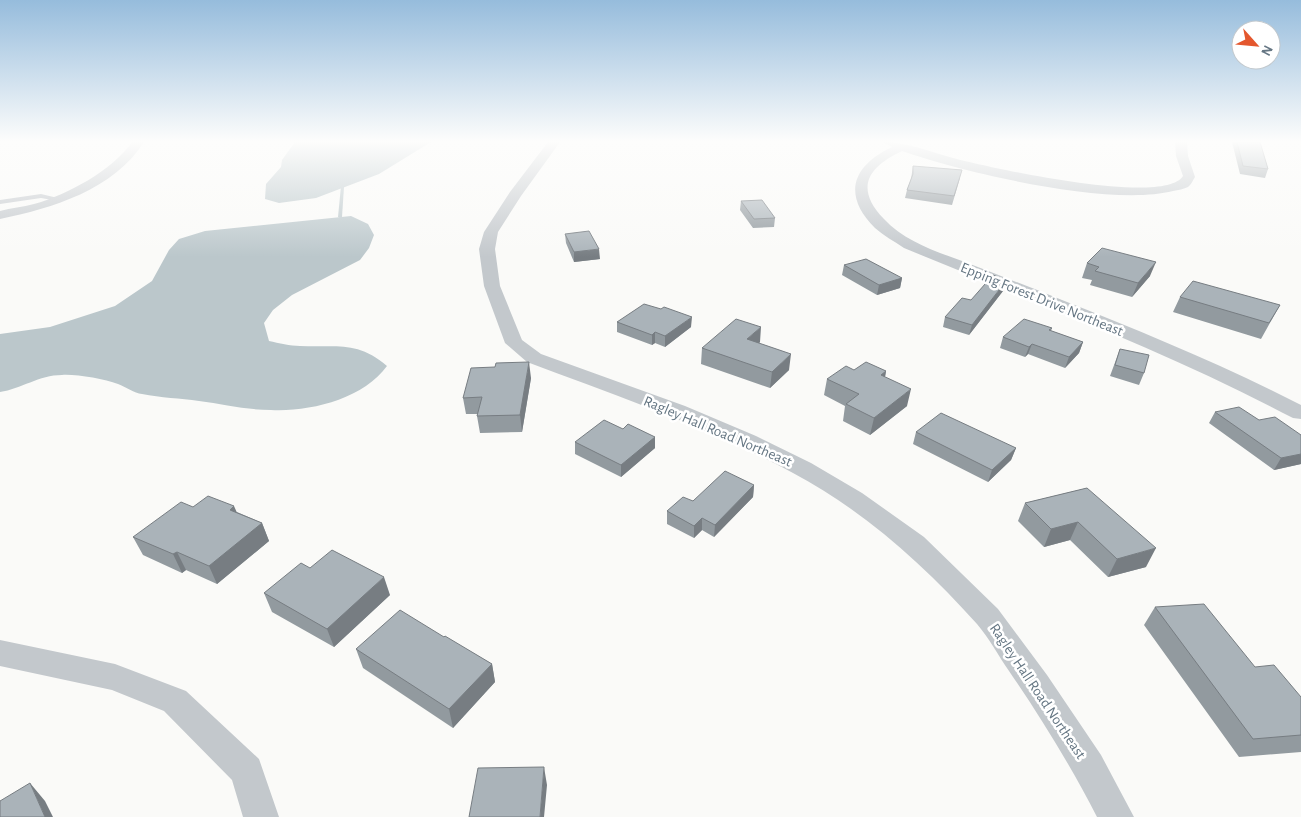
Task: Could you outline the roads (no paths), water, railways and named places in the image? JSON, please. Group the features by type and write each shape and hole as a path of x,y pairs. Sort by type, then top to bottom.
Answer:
{"street":[{"path":"0,215 41,206 95,180"},
{"name":"Ragley Hall Road Northeast","path":"526,180 491,232 487,249 492,286 514,343 534,358 686,415 748,441 803,468 853,498 915,544 988,617 1036,685 1090,768 1116,817"},
{"name":"Epping Forest Drive Northeast","path":"862,180 860,186 865,206 879,223 909,245 1184,357 1262,392 1301,414"},
{"path":"1042,180 1101,190 1148,192 1167,190 1184,184 1186,180"},
{"path":"0,653 115,678 174,701 247,771 261,817"}],"lane":[{"path":"0,202 40,196 58,198"}],"waterway":[{"path":"340,217 342,187"}]}
